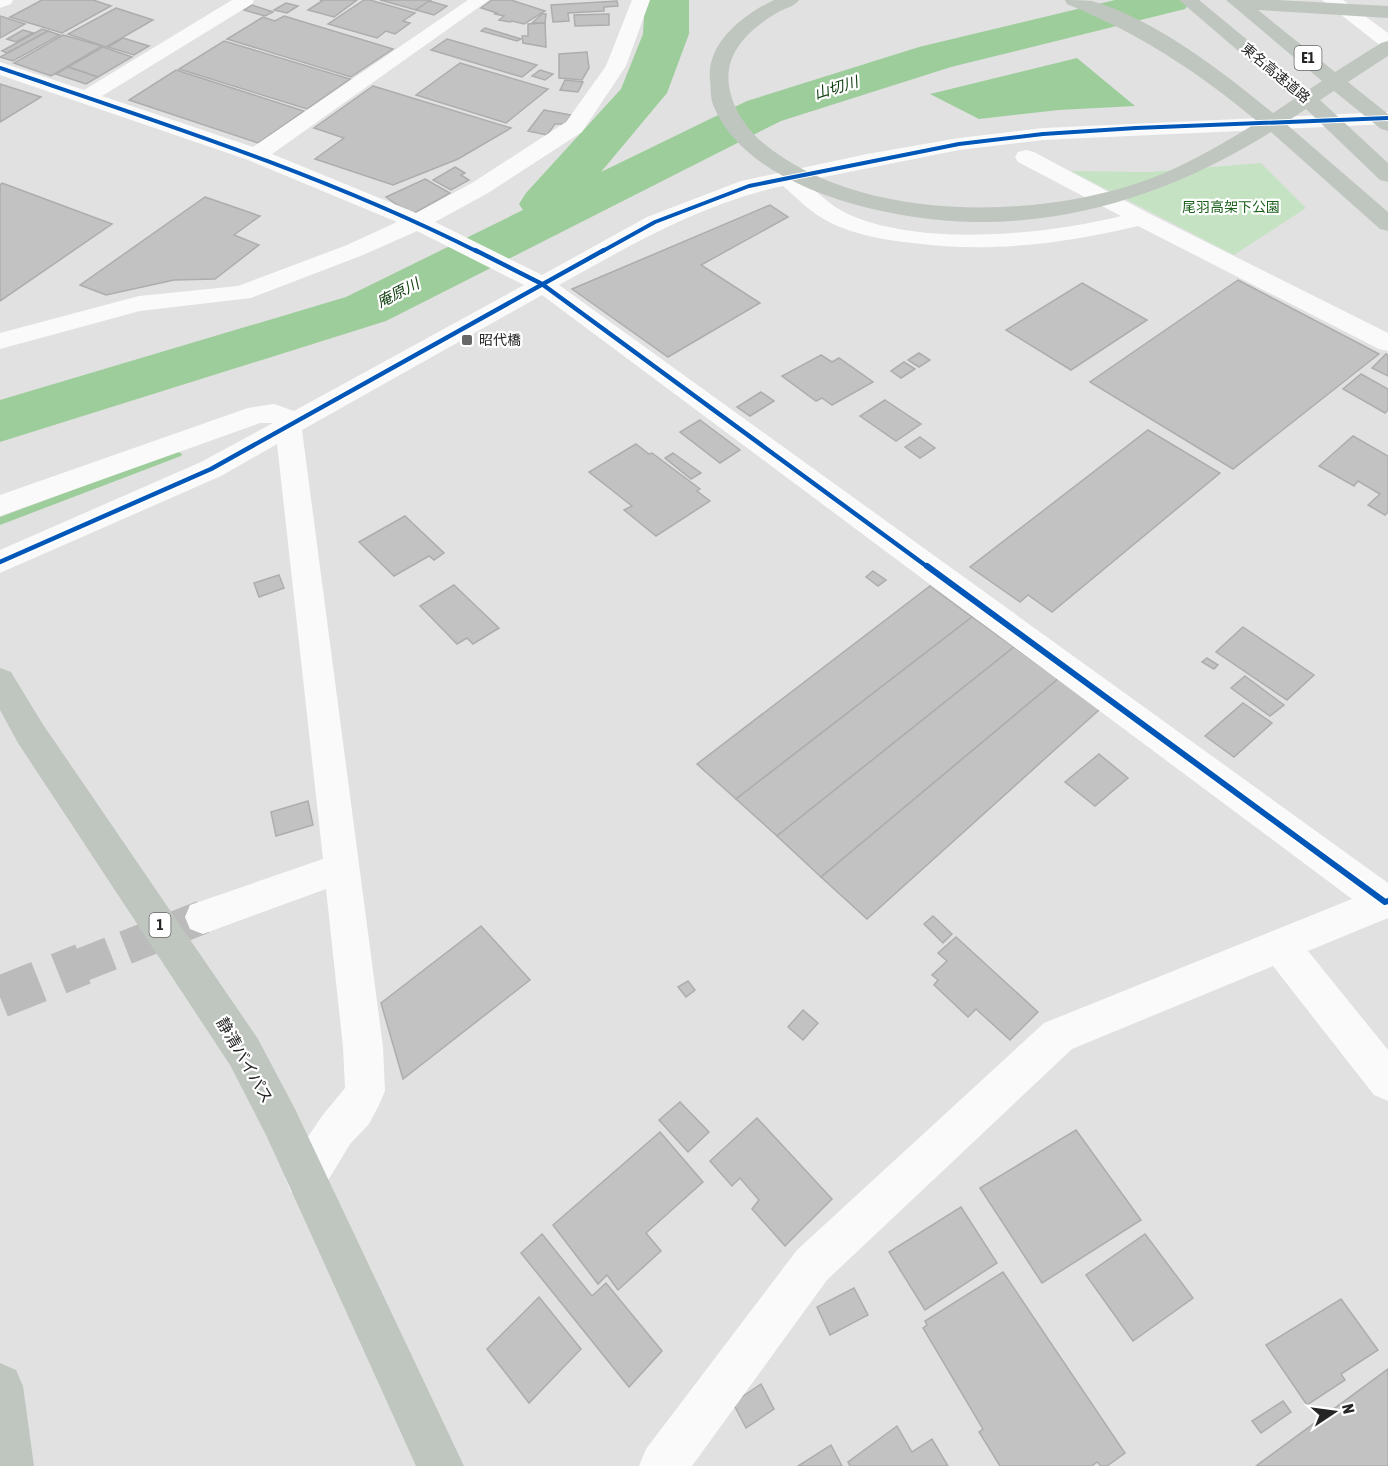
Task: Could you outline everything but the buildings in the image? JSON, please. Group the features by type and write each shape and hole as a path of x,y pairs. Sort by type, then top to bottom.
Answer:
{"highway":[{"path":"790,0 752,21 734,40 720,63 718,85 724,109 740,135 769,158 799,176 843,193 892,205 953,214 1050,209 1108,199 1157,184 1244,138 1388,47"},
{"path":"1074,0 1111,14 1138,28 1230,88 1388,224"},
{"name":"東名高速道路","path":"1188,0 1316,107 1388,175"},
{"path":"1224,0 1303,8 1388,12"},
{"name":"東名高速道路","path":"1235,0 1388,125"},
{"name":"静清バイパス","path":"0,681 30,733 244,1052 281,1123 440,1466"},
{"path":"0,1386 10,1466"}],"street":[{"path":"86,97 245,0"},
{"path":"256,155 480,0"},
{"path":"0,341 139,304 242,293 356,249 425,226 574,128 616,66 640,0"},
{"path":"1331,0 1388,42"},
{"path":"0,68 256,155 425,226 536,281 1386,902"},
{"path":"0,562 211,469 536,281 655,222 722,195 787,178 959,144 1043,134 1388,118"},
{"path":"1026,157 1388,343"},
{"path":"787,178 837,217 891,235 959,241 1026,241 1082,234 1141,218"},
{"path":"0,506 257,414 274,413 284,417 288,425 363,1047 365,1091 355,1110 336,1130 306,1177"},
{"path":"203,917 341,868"},
{"path":"663,1466 812,1265 1058,1036 1386,902"},
{"path":"1279,944 1388,1081"}],"green space":[{"name":"尾羽高架下公園","path":"1261,163 1306,208 1234,255 1071,171 1149,172"}],"shaded area":[{"path":"1077,58 1135,106 1059,110 979,119 930,94"}],"waterway":[{"name":"庵原川","path":"545,204 643,93 666,34 667,0"},
{"name":"山切川","path":"0,421 366,309 764,111 935,57 1170,0"},
{"path":"0,521 177,454"}],"tunnel":[{"path":"79,966 203,917"},
{"path":"0,997 83,964"}],"cycle path":[{"path":"0,68 256,155 433,229 542,284 1385,902 1388,901"},
{"path":"0,562 211,469 655,222 749,186 959,144 1043,134 1388,118"}],"place":[{"name":"昭代橋","path":"467,340"}]}
